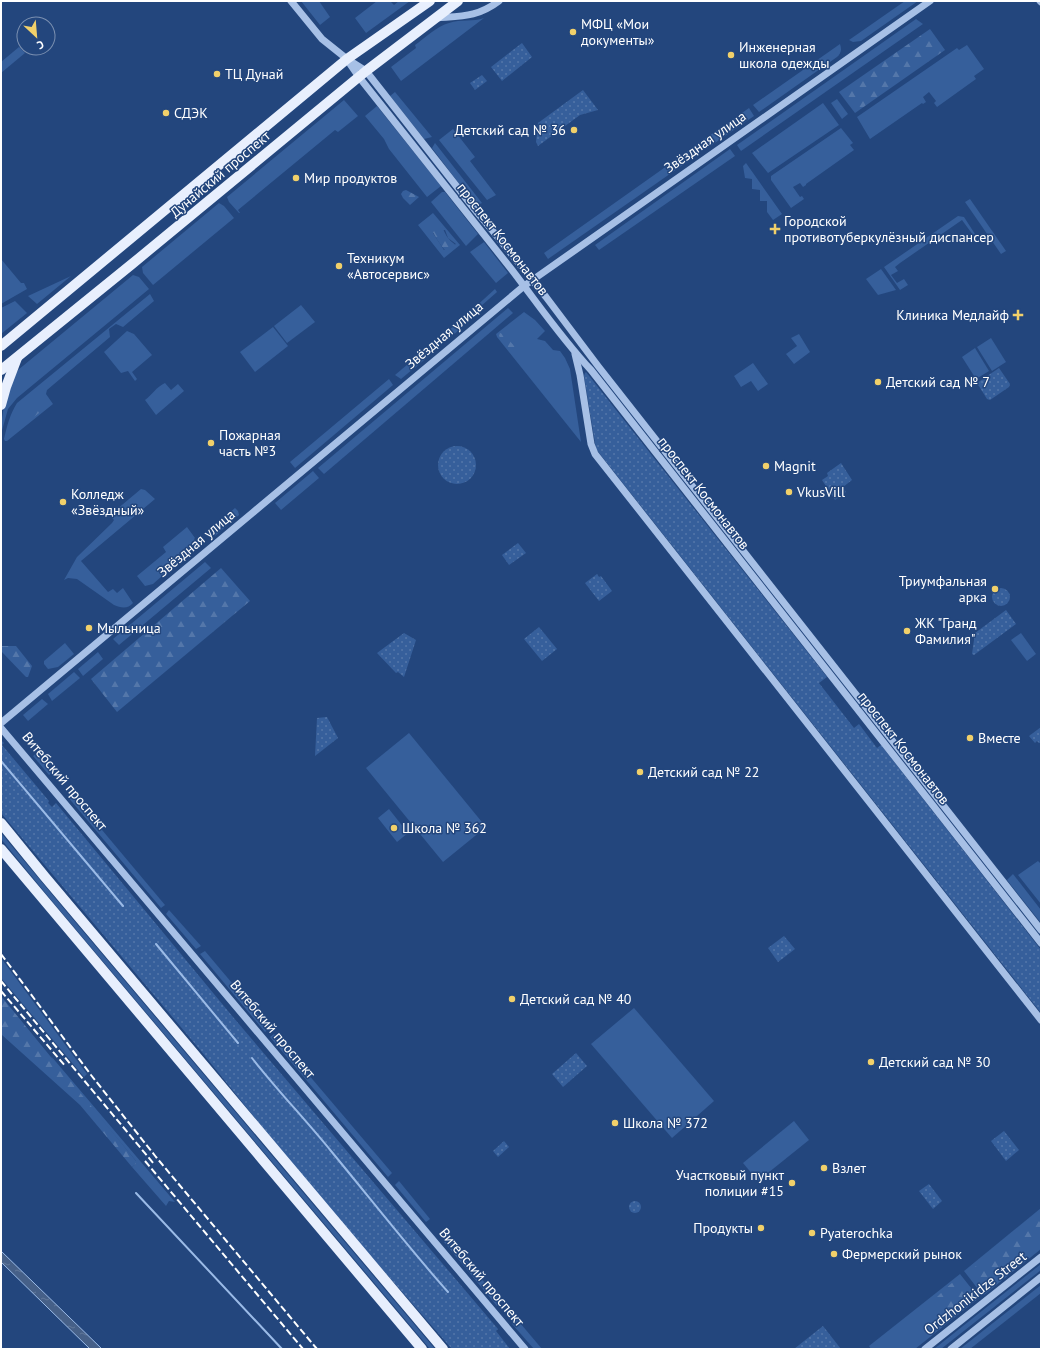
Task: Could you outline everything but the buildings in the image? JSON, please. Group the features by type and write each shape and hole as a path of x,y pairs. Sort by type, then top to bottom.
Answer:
{"main road":[{"name":"Дунайский проспект","path":"1,346 347,59 421,4 430,1"},
{"name":"Дунайский проспект","path":"1,370 362,74 458,1"},
{"path":"1,338 15,327 31,321"},
{"path":"1,405 18,356"},
{"path":"1,823 443,1349"},
{"path":"1,849 422,1349"}],"street":[{"name":"проспект Космонавтов","path":"292,1 322,39 347,59 362,74 492,230 1041,930"},
{"path":"436,18 473,15 487,10 499,1"},
{"name":"Звёздная улица","path":"1,723 524,286 930,1"},
{"name":"проспект Космонавтов","path":"362,74 574,352 596,376 1041,943"},
{"path":"574,352 580,375 590,444 595,454 1041,1020"},
{"name":"Витебский проспект","path":"1,728 524,1349"},
{"name":"Ordzhonikidze Street","path":"925,1349 1041,1257"},
{"name":"Ordzhonikidze Street","path":"951,1349 1041,1277"}],"green space":[{"path":"301,1 319,1 330,17 320,25"},
{"path":"377,1 390,1 394,5 399,1 410,1 366,33 355,18"},
{"path":"905,1 918,1 861,41 853,42 849,40"},
{"path":"484,18 401,81 391,67 416,48 415,45 431,32 440,27 453,22"},
{"path":"916,19 923,24 741,151 737,145"},
{"path":"930,29 945,50 855,113 839,92"},
{"path":"522,43 532,57 502,81 491,67"},
{"path":"840,44 841,51 837,57 759,112 753,105"},
{"path":"967,45 984,69 974,76 976,79 937,107 934,103 936,101 929,92 923,97 926,102 923,104 922,103 870,139 857,117 957,48 959,50"},
{"path":"16,50 16,56 21,56 1,73 1,62"},
{"path":"482,75 487,81 475,90 470,83"},
{"path":"583,90 598,110 580,115 538,146 536,142 538,123"},
{"path":"395,92 432,137 424,139 390,96"},
{"path":"837,99 848,114 842,119 831,103"},
{"path":"344,100 358,116 338,132 335,130 238,210 239,213 229,202 227,197"},
{"path":"823,103 839,125 768,173 752,153"},
{"path":"377,106 441,186 427,197 365,116"},
{"path":"749,108 754,116 709,147 696,145"},
{"path":"841,128 853,143 850,145 854,150 803,187 800,183 793,187 800,197 802,196 804,199 791,208 771,180 771,176"},
{"path":"453,129 475,157 470,161 496,195 487,200 439,140"},
{"path":"435,143 482,203 476,206 432,148"},
{"path":"730,149 735,156 599,250 595,245"},
{"path":"688,151 689,158 687,162 548,259 544,253"},
{"path":"746,163 782,214 773,220 767,212 767,201 760,201 760,190 752,189 752,179 745,178 743,166"},
{"path":"406,190 419,197 410,205 401,194"},
{"path":"442,192 445,192 478,234 466,246 431,202"},
{"path":"970,199 1006,251 1001,254 965,202"},
{"path":"219,203 224,206 234,218 153,285 143,273 142,267"},
{"path":"433,213 460,245 444,258 418,225","holes":["445,230 448,238 456,244 444,250 433,233"]},
{"path":"958,216 964,217 975,234 973,235 962,220 900,263 895,267 898,271 891,275 897,283 904,279 908,285 900,290 884,267"},
{"path":"434,221 442,227 447,237 456,246 448,252 440,244 430,226 430,223"},
{"path":"484,242 508,273 496,283 470,252"},
{"path":"1,259 21,283 24,283 27,289 1,304"},
{"path":"881,269 896,290 878,295 866,279"},
{"path":"133,275 139,277 149,289 17,398 8,409 1,434 5,401 18,370"},
{"path":"71,276 37,304 28,296"},
{"path":"495,289 497,292 464,321 462,319"},
{"path":"150,294 154,301 123,327 116,324 109,329 110,337 47,390 46,394 53,404 7,441 5,441 4,439 9,420 17,403"},
{"path":"15,301 27,313 1,334 1,308"},
{"path":"301,305 315,322 287,343 274,326"},
{"path":"508,308 513,313 324,474 318,468"},
{"path":"524,312 535,320 545,331 537,339 545,341 553,350 560,351 570,369 581,442 497,337 496,334"},
{"path":"460,321 464,326 442,344 438,339"},
{"path":"273,327 288,346 255,372 240,352"},
{"path":"127,331 134,334 152,355 132,372 137,379 135,381 128,371 121,373 104,352"},
{"path":"500,333 503,334 518,350 519,355 515,355 499,336"},
{"path":"799,334 810,352 794,364 786,354 797,346 791,338"},
{"path":"991,338 1006,362 992,371 977,347"},
{"path":"436,341 440,346 415,368 410,362"},
{"path":"975,348 989,371 976,379 962,357"},
{"path":"753,363 768,384 758,391 751,381 741,387 734,376"},
{"path":"408,364 413,369 401,379 395,375"},
{"path":"999,368 1010,384 1009,387 990,400 987,399 977,383"},
{"path":"586,372 827,677 819,683 854,728 859,724 877,748 881,745 1041,950 1041,1013 596,449 584,376"},
{"path":"389,379 393,385 295,468 290,462"},
{"path":"165,383 171,390 178,384 184,391 156,415 145,400"},
{"path":"33,406 38,408 39,413 30,420 26,421 23,410"},
{"path":"453,446 461,446 468,449 473,454 476,465 473,476 468,481 461,484 453,484 446,481 441,476 438,469 438,461 441,454 446,449"},
{"path":"841,463 852,480 843,487 846,492 835,500 822,480 828,476 827,473"},
{"path":"313,471 319,478 281,510 275,503"},
{"path":"141,489 145,490 155,499 81,561 108,592 113,589 117,593 123,588 133,603 127,607 122,607 114,605 77,579 68,578 64,580 77,557 112,523 114,520 110,515"},
{"path":"235,508 239,515 215,536 209,530"},
{"path":"187,527 195,538 194,539 197,544 153,584 145,586 137,576 166,552 163,547"},
{"path":"518,543 526,553 509,565 502,555"},
{"path":"205,562 211,568 119,645 113,639"},
{"path":"221,568 250,601 117,712 91,679"},
{"path":"597,574 599,577 601,576 612,591 599,601 585,583"},
{"path":"997,588 1005,588 1010,593 1008,604 1005,606 997,606 992,601 992,593"},
{"path":"1006,610 1016,624 974,655 972,654 975,633"},
{"path":"539,627 557,649 542,661 524,639"},
{"path":"404,633 416,640 404,677 398,672 396,673 377,653"},
{"path":"1021,633 1036,654 1027,661 1011,640"},
{"path":"65,643 74,654 58,667 48,669 44,664 44,661"},
{"path":"1,646 16,646 32,666 28,677 26,677 1,651"},
{"path":"98,652 103,659 83,676 78,669"},
{"path":"74,672 80,678 52,701 48,694"},
{"path":"42,699 48,704 28,721 23,715"},
{"path":"327,717 338,738 315,756 317,718"},
{"path":"1041,727 1041,743 1037,741 1035,743 1029,736"},
{"path":"409,733 486,827 443,862 366,768"},
{"path":"1,740 4,743 2,745 49,801 48,803 52,807 56,803 233,1017 498,1329 496,1331 510,1349 452,1349 313,1190 201,1051 1,813"},
{"path":"37,753 53,772 49,775 33,756"},
{"path":"71,793 165,905 161,908 67,796"},
{"path":"389,809 408,833 397,842 378,818"},
{"path":"1,833 435,1349 430,1349 52,901 1,839"},
{"path":"1038,861 1041,864 1041,904 1018,875"},
{"path":"1013,874 1041,910 1041,923 1007,880"},
{"path":"169,910 201,946 196,949 166,914"},
{"path":"784,936 795,949 778,962 768,948"},
{"path":"205,951 270,1028 265,1032 200,954"},
{"path":"1,958 87,1074 84,1077 1,978"},
{"path":"1,996 136,1161 136,1164 132,1167 80,1105 2,1035"},
{"path":"634,1008 714,1101 672,1138 591,1044"},
{"path":"274,1034 392,1173 388,1177 270,1037"},
{"path":"576,1053 587,1066 563,1087 552,1074"},
{"path":"51,1056 175,1202 169,1201 166,1206 132,1167 136,1164 136,1161 55,1064"},
{"path":"794,1121 809,1140 758,1181 743,1163"},
{"path":"1004,1131 1019,1150 1006,1161 991,1141"},
{"path":"504,1141 509,1147 498,1157 493,1151"},
{"path":"399,1181 430,1219 426,1222 395,1185"},
{"path":"929,1184 942,1201 933,1209 919,1191"},
{"path":"633,1201 637,1201 641,1207 637,1213 633,1213 629,1209 629,1205"},
{"path":"1041,1208 1041,1249 984,1295 981,1293 964,1271"},
{"path":"1041,1214 1041,1233 1023,1249 1003,1272 982,1285 977,1285 967,1270 987,1262 992,1253 998,1248 1025,1235"},
{"path":"448,1239 501,1302 497,1306 444,1242"},
{"path":"1041,1264 1041,1270 941,1349 934,1349"},
{"path":"960,1274 979,1298 915,1349 871,1349 869,1346"},
{"path":"958,1278 969,1293 971,1299 967,1303 954,1308 947,1314 938,1310 933,1301"},
{"path":"1041,1285 1041,1293 970,1349 960,1349"},
{"path":"515,1317 542,1349 534,1349 512,1324"},
{"path":"823,1326 841,1349 794,1349"}],"water":[{"path":"1,1251 102,1349 90,1349 1,1262"}],"waterway":[{"path":"1,761 123,906"},
{"path":"156,944 238,1043"},
{"path":"252,1058 448,1292"},
{"path":"136,1193 282,1349"}],"railway":[{"path":"1,954 91,1075 156,1157 317,1349"},
{"path":"1,981 154,1164"},
{"path":"1,991 66,1067"},
{"path":"145,1161 303,1349"}],"place":[{"name":"МФЦ «Мои документы»","path":"573,32"},
{"name":"Инженерная школа одежды","path":"731,55"},
{"name":"ТЦ Дунай","path":"217,74"},
{"name":"СДЭК","path":"166,113"},
{"name":"Детский сад № 36","path":"574,130"},
{"name":"Мир продуктов","path":"296,178"},
{"name":"Городской противотуберкулёзный диспансер","path":"775,229"},
{"name":"Техникум «Автосервис»","path":"339,266"},
{"name":"Клиника Медлайф","path":"1018,315"},
{"name":"Детский сад № 7","path":"878,382"},
{"name":"Пожарная часть №3","path":"211,443"},
{"name":"Magnit","path":"766,466"},
{"name":"VkusVill","path":"789,492"},
{"name":"Колледж «Звёздный»","path":"63,502"},
{"name":"Триумфальная арка","path":"995,589"},
{"name":"Мыльница","path":"89,628"},
{"name":"ЖК \"Гранд Фамилия\"","path":"907,631"},
{"name":"Вместе","path":"970,738"},
{"name":"Детский сад № 22","path":"640,772"},
{"name":"Школа № 362","path":"394,828"},
{"name":"Детский сад № 40","path":"512,999"},
{"name":"Детский сад № 30","path":"871,1062"},
{"name":"Школа № 372","path":"615,1123"},
{"name":"Взлет","path":"824,1168"},
{"name":"Участковый пункт полиции #15","path":"792,1183"},
{"name":"Продукты","path":"761,1228"},
{"name":"Pyaterochka","path":"812,1233"},
{"name":"Фермерский рынок","path":"834,1254"}]}
